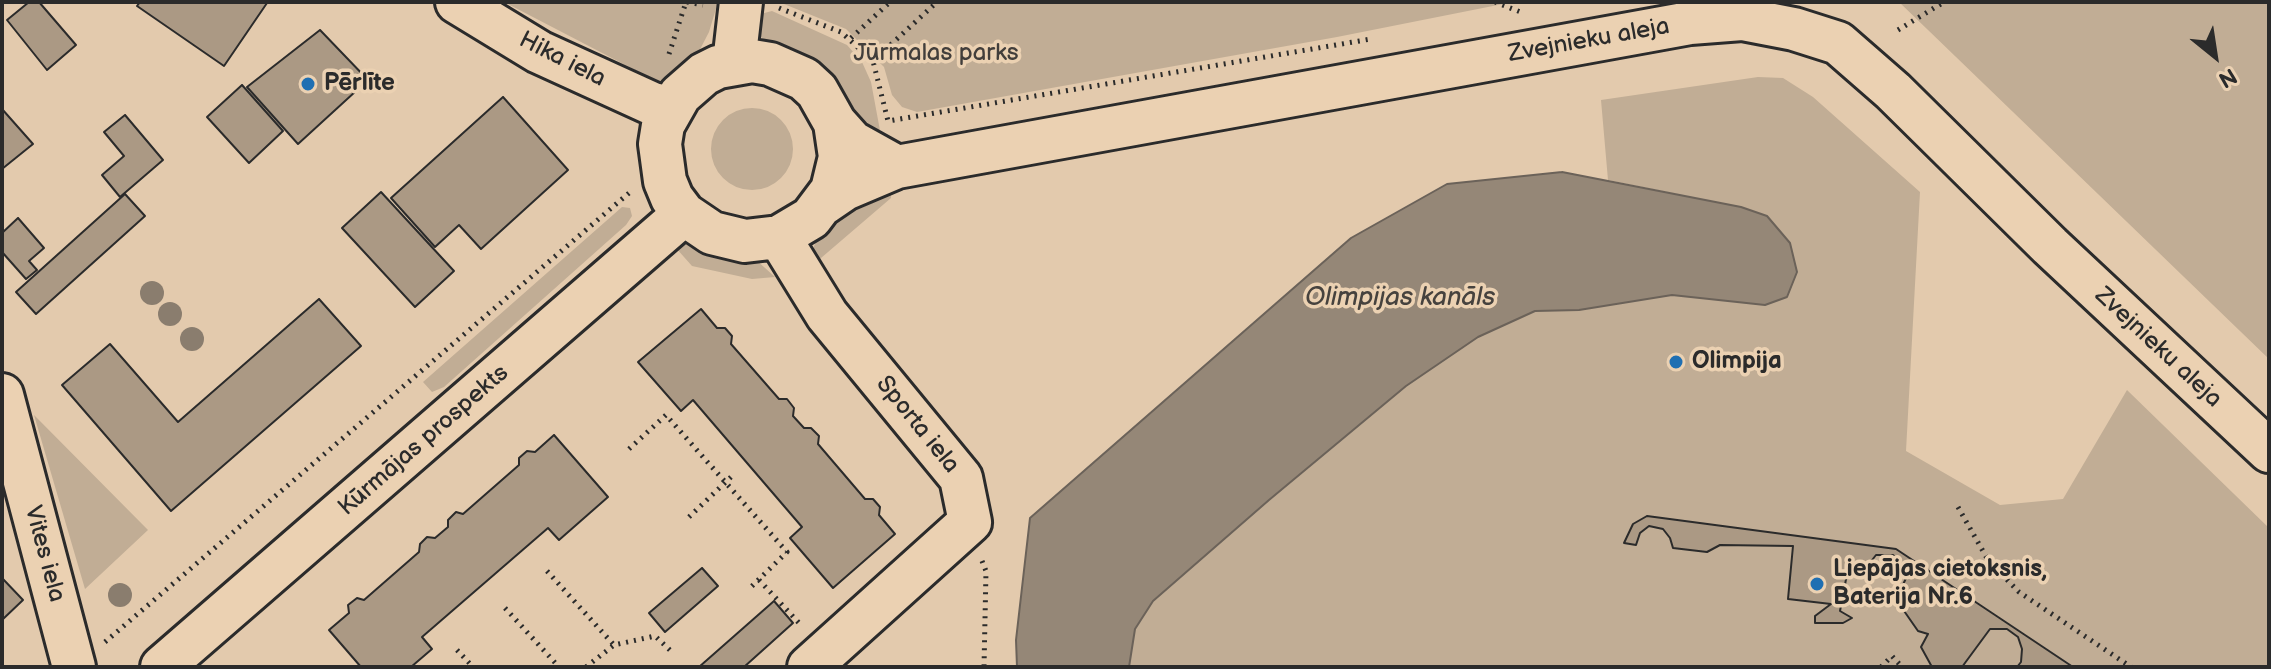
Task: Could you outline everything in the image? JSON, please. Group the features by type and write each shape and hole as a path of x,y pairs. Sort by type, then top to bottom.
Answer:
{"street":[{"name":"Hika iela","path":"457,2 539,52 653,104 671,108"},
{"path":"734,63 755,4"},
{"name":"Zvejnieku aleja","path":"823,204 845,189 897,167 1690,23 1742,19 1794,29 1838,43 1893,91 2050,246 2269,451"},
{"path":"835,123 840,157 832,190 823,204 796,229 779,237 745,241 712,233 684,214 668,190 660,163 663,125 671,108 680,95 704,74 734,63 770,64 804,79 817,91 835,123 852,142 897,167"},
{"name":"Kūrmājas prospekts","path":"162,667 684,214"},
{"name":"Sporta iela","path":"779,237 827,315 961,478 970,522"},
{"name":"Vites iela","path":"2,395 74,667"},
{"path":"807,649 970,522"}],"path":[{"path":"851,38 890,2"},
{"path":"873,61 937,2"},
{"path":"1495,2 1523,13 1508,16"},
{"path":"1898,30 1944,2"},
{"path":"755,4 851,38 873,61 888,121 1382,37"},
{"path":"108,639 629,193 630,181"},
{"path":"629,449 666,415 787,552 751,587"},
{"path":"689,517 732,476"},
{"path":"1958,507 1988,560 2019,592 2131,667"},
{"path":"970,522 986,571 984,667"},
{"path":"547,571 614,645"},
{"path":"759,580 807,649"},
{"path":"505,608 559,667"},
{"path":"586,667 614,645 655,636 674,654"},
{"path":"457,650 473,667"},
{"path":"1881,667 1892,656 1902,667"}],"green space":[{"path":"504,2 718,2 709,32 694,61 675,79 660,83"},
{"name":"Jūrmalas parks","path":"779,2 1513,2 1337,37 917,112 902,107 892,95 884,67 846,29"},
{"path":"1899,2 2269,2 2269,359"},
{"path":"772,11 847,45 862,62 871,82 881,136 760,36 749,17"},
{"name":"Olimpija","path":"1758,77 1783,78 1813,97 1920,192 1906,451 2000,505 2063,499 2127,390 2269,528 2269,667 1129,667 1135,629 1153,601 1406,386 1477,337 1535,311 1579,310 1672,295 1765,305 1741,207 1608,180 1601,100"},
{"path":"752,108 768,111 781,120 790,133 793,149 790,165 781,178 768,187 752,190 736,187 723,178 714,165 711,149 714,133 723,120 736,111"},
{"path":"891,189 891,198 814,264 814,246 826,221"},
{"path":"622,207 630,208 632,216 626,225 444,387 432,392 423,382"},
{"path":"687,243 754,258 775,277 752,279 692,266 676,248"},
{"path":"34,415 148,530 85,589"}],"water":[{"name":"Olimpijas kanāls","path":"1562,172 1741,207 1767,216 1790,243 1797,272 1787,297 1765,305 1672,295 1579,310 1535,311 1478,337 1406,386 1153,601 1135,629 1129,667 1017,667 1016,640 1030,518 1351,238 1447,184"}],"building":[{"path":"29,2 39,2 76,45 47,70 7,20"},
{"path":"140,2 267,3 224,66 137,6"},
{"name":"Pērlīte","path":"320,30 368,80 298,144 247,87"},
{"path":"242,85 283,131 249,163 207,117"},
{"path":"503,97 568,170 481,249 459,225 435,247 391,198"},
{"path":"2,109 33,144 2,169"},
{"path":"125,115 163,160 120,197 102,175 124,156 104,132"},
{"path":"381,192 454,271 415,307 342,228"},
{"path":"125,194 145,216 36,314 16,292"},
{"path":"18,218 44,248 29,261 37,270 26,279 2,252 2,233"},
{"path":"319,299 361,346 171,511 62,385 110,344 178,422"},
{"path":"701,309 717,328 725,328 732,336 731,344 779,399 787,399 794,408 793,416 804,428 811,428 819,436 818,444 865,499 873,499 880,507 879,515 895,534 833,588 790,538 802,527 693,400 681,411 638,362"},
{"path":"554,435 608,497 559,540 548,528 422,637 432,649 411,667 361,667 329,630 349,613 348,605 357,598 364,600 419,552 420,544 427,537 435,538 448,527 448,520 456,512 463,514 519,465 519,458 527,451 535,452"},
{"name":"Liepājas cietoksnis, Baterija Nr.6","path":"1647,516 1896,549 2073,667 2017,667 2021,662 2022,649 2018,637 2007,629 1990,629 1962,667 1932,667 1921,647 1928,634 1918,631 1902,608 1898,595 1908,574 1904,565 1893,555 1876,555 1862,573 1847,574 1840,611 1852,618 1843,623 1815,623 1815,616 1831,604 1788,599 1793,546 1720,545 1707,552 1673,548 1663,529 1649,526 1640,533 1636,545 1624,543 1633,524"},
{"path":"702,568 718,586 665,632 649,613"},
{"path":"2,578 23,600 2,620"},
{"path":"774,601 793,623 744,667 699,667"}],"place":[{"name":"Pērlīte","path":"308,84"},
{"name":"Olimpija","path":"1676,362"},
{"name":"Liepājas cietoksnis, Baterija Nr.6","path":"1817,584"}]}
